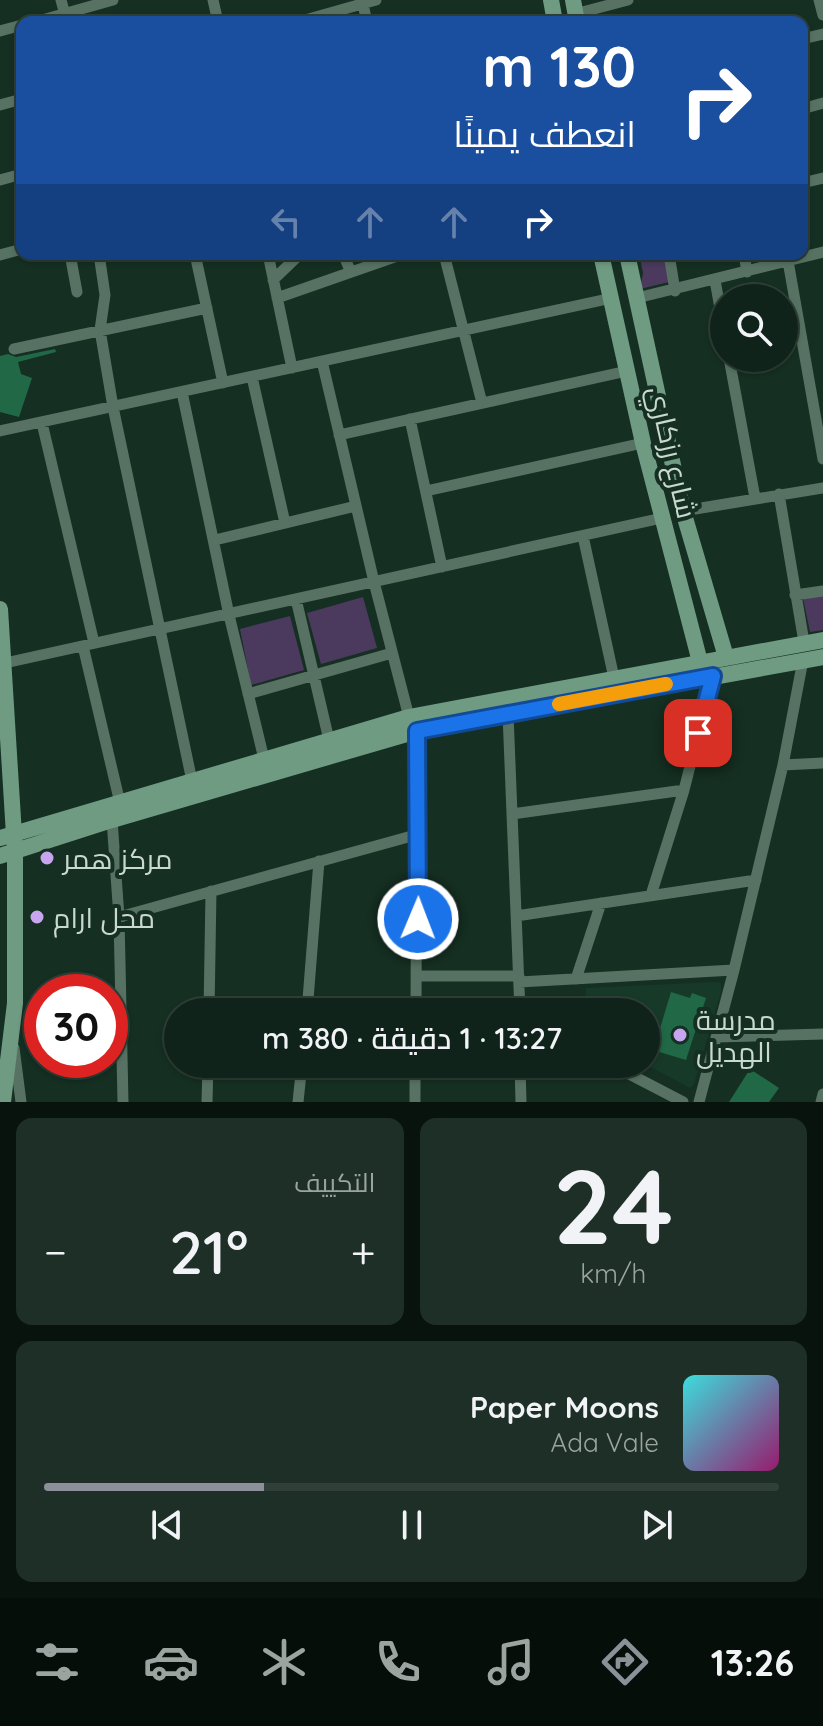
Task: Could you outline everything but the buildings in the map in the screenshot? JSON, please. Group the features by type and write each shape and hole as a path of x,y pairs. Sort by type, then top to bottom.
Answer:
{"street":[{"path":"71,16 113,0"},
{"path":"318,16 376,0"},
{"path":"575,12 628,0"},
{"path":"819,0 823,15"},
{"path":"71,260 77,292"},
{"path":"100,260 105,295 100,330 113,407 192,781"},
{"path":"196,260 223,383"},
{"path":"269,260 292,368"},
{"path":"273,280 294,260"},
{"path":"346,260 350,270"},
{"path":"277,298 383,260"},
{"path":"446,260 482,403"},
{"name":"شارع رزكاري","path":"602,260 643,443 700,662"},
{"name":"شارع رزكاري","path":"628,260 683,511 726,657"},
{"path":"670,260 675,291"},
{"path":"745,260 747,272"},
{"path":"637,298 792,260"},
{"path":"788,261 823,459"},
{"path":"715,280 716,284"},
{"path":"0,431 612,298"},
{"path":"14,349 207,308"},
{"path":"322,361 374,582 413,724 419,834 416,998"},
{"path":"339,435 627,371"},
{"path":"732,372 755,498"},
{"path":"252,377 285,523"},
{"path":"182,392 229,615 264,759"},
{"path":"410,419 442,567"},
{"path":"42,423 120,803"},
{"path":"426,491 643,443"},
{"path":"683,511 823,488"},
{"path":"779,494 804,642"},
{"path":"215,540 356,506"},
{"path":"5,663 662,518"},
{"path":"583,536 614,678"},
{"path":"795,595 823,591"},
{"path":"296,599 329,740"},
{"path":"0,609 5,663 7,836 15,990 3,1102"},
{"path":"688,616 711,610"},
{"path":"7,836 329,740 463,714 614,678 823,640"},
{"path":"248,694 392,653"},
{"path":"463,714 508,714 823,657"},
{"path":"699,1102 756,880 803,660"},
{"path":"651,895 684,790 713,676"},
{"path":"508,714 520,998"},
{"path":"8,854 413,724"},
{"path":"783,765 823,763"},
{"path":"512,814 684,790"},
{"path":"112,820 119,917 123,1102"},
{"path":"119,917 419,834"},
{"path":"308,998 319,861"},
{"path":"516,916 756,880"},
{"path":"209,998 211,891"},
{"path":"576,979 601,903"},
{"path":"417,976 576,979 734,970"},
{"path":"716,1037 822,1031"},
{"path":"12,1035 21,1102"},
{"path":"207,1102 208,1078"},
{"path":"298,1102 301,1078"},
{"path":"415,1078 415,1102"},
{"path":"520,1078 521,1102"},
{"path":"637,1078 683,1102"},
{"path":"821,1102 823,1094"}],"shaded area":[{"path":"640,260 665,260 669,282 640,289 643,273"},
{"path":"823,595 823,630 810,632 803,598"},
{"path":"363,597 377,648 321,664 307,613"},
{"path":"290,616 304,670 251,685 240,629"},
{"path":"721,983 694,1084 690,1088 660,1072 660,998 586,998 586,988"}],"slow traffic":[{"path":"559,704 666,684"}],"place":[{"name":"مركز همر","path":"47,858"},
{"name":"محل ارام","path":"37,917"},
{"name":"مدرسة الهديل","path":"680,1035"}],"route":[{"path":"418,919 417,731 713,676 698,733"}]}
